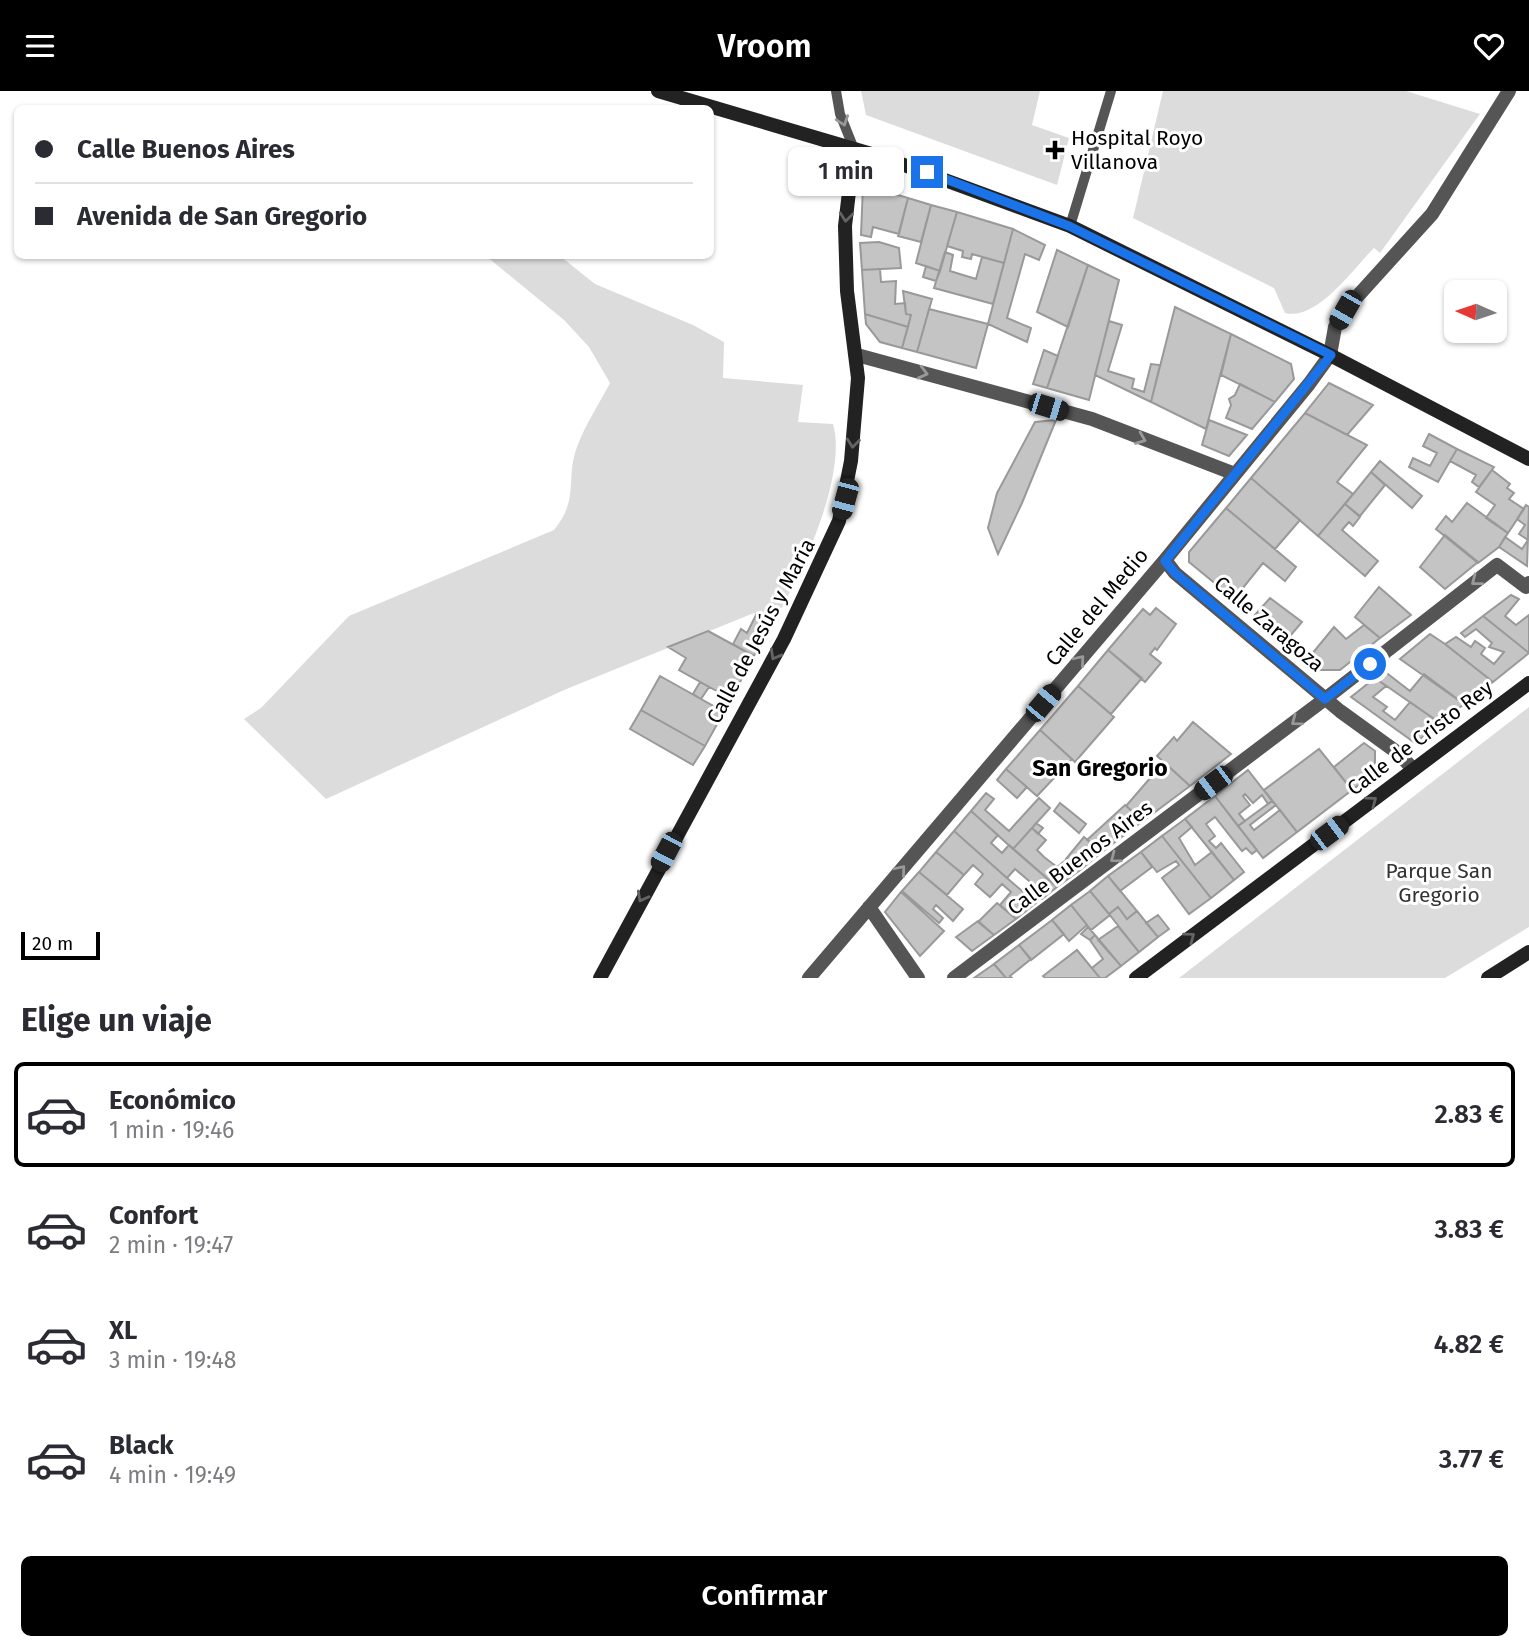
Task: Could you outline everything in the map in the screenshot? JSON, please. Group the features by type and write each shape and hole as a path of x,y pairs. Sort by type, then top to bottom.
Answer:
{"street":[{"path":"658,91 705,105"},
{"path":"1331,355 1335,327 1345,310 1432,214 1509,91"},
{"path":"714,108 962,184 1069,226 1331,355 1529,459"},
{"name":"Calle de Jesús y María","path":"600,978 783,639 831,541 845,499 857,400 858,355 847,291 845,226 854,149"},
{"path":"858,355 1092,419 1235,474"},
{"name":"Calle del Medio","path":"809,978 1165,561 1331,355"},
{"name":"Calle Zaragoza","path":"1165,561 1175,573 1325,699 1398,753 1413,769"},
{"name":"Calle Buenos Aires","path":"954,978 1325,699 1497,565 1526,587 1529,583"},
{"name":"Calle de Cristo Rey","path":"1136,978 1529,683"},
{"path":"869,907 918,978"},
{"path":"1488,978 1529,952"}],"lane":[{"path":"836,91 840,114 854,149"},
{"path":"1069,226 1111,91"}],"green space":[{"path":"861,91 1040,91 1032,125 1069,138 1057,185 866,115"},
{"path":"1163,91 1406,91 1480,114 1380,253 1374,248 1321,302 1297,313 1285,313 1274,288 1133,218"},
{"path":"490,259 564,259 595,284 693,325 724,342 723,378 803,385 798,422 833,424 836,445 828,498 796,580 773,623 754,613 564,690 326,799 244,719 261,708 349,616 554,530 562,519 570,498 577,447 610,383 589,347 564,320"},
{"name":"Parque San Gregorio","path":"1529,707 1529,927 1445,978 1179,978"}],"building":[{"path":"863,185 908,198 899,234 873,227 871,237 861,235"},
{"path":"908,198 931,205 921,242 898,236"},
{"path":"931,205 957,212 940,271 916,263"},
{"path":"957,212 1013,229 1004,263 972,254 971,259 962,257 963,251 947,246"},
{"path":"1013,229 1045,245 1039,260 1025,254 1007,318 1031,328 1027,342 988,324"},
{"path":"879,242 899,248 901,268 862,270 860,243"},
{"path":"1057,250 1088,265 1068,327 1037,312"},
{"path":"945,252 953,255 950,271 976,279 982,257 1004,263 993,304 934,288"},
{"path":"1088,265 1119,280 1089,400 1047,388"},
{"path":"926,266 940,271 936,281 923,277"},
{"path":"880,269 881,282 896,281 895,304 905,303 906,314 911,315 908,327 865,314 862,270"},
{"path":"903,291 932,299 917,352 902,348 911,315 906,314"},
{"path":"1175,307 1231,334 1206,429 1151,402"},
{"path":"929,309 988,324 976,368 917,352"},
{"path":"865,314 908,327 902,348 880,342 866,324"},
{"path":"1109,321 1122,325 1108,371 1134,379 1132,388 1144,392 1151,364 1160,365 1151,402 1095,375"},
{"path":"1231,334 1291,364 1294,379 1275,402 1221,375"},
{"path":"1044,350 1058,356 1047,388 1033,384"},
{"path":"1329,383 1373,405 1347,435 1305,413"},
{"path":"1240,384 1275,402 1252,429 1226,418 1231,405 1229,399 1235,395"},
{"path":"1305,413 1367,445 1337,482 1353,494 1318,536 1251,478"},
{"path":"1056,420 998,554 988,528 997,493 1035,422"},
{"path":"1209,420 1247,435 1229,456 1202,445"},
{"path":"1429,434 1457,449 1438,482 1409,467 1413,458 1430,466 1437,453 1423,446"},
{"path":"1457,449 1494,467 1479,487 1472,482 1476,475 1450,461"},
{"path":"1380,461 1422,496 1412,508 1371,472"},
{"path":"1492,470 1510,484 1507,488 1514,493 1509,499 1524,509 1508,533 1486,518 1495,505 1476,492"},
{"path":"1371,472 1385,485 1360,516 1345,504"},
{"path":"1251,478 1300,520 1275,549 1226,508"},
{"path":"1467,503 1508,533 1499,547 1478,563 1436,529 1446,516 1452,522"},
{"path":"1345,504 1360,517 1353,526 1349,522 1342,530 1378,561 1365,576 1318,536"},
{"path":"1526,505 1529,507 1528,540 1519,534 1525,525 1517,519"},
{"path":"1226,508 1296,567 1285,581 1263,563 1234,599 1189,562 1189,552"},
{"path":"1445,535 1478,562 1445,589 1420,567"},
{"path":"1505,537 1522,549 1528,540 1527,566 1499,547"},
{"path":"1379,587 1411,615 1380,638 1355,617"},
{"path":"1511,595 1519,599 1505,616 1516,625 1529,615 1529,653 1483,616"},
{"path":"1270,598 1302,622 1285,642 1254,616"},
{"path":"1156,608 1176,624 1157,650 1155,648 1150,654 1161,663 1145,682 1108,650 1143,609 1150,615"},
{"path":"757,613 773,623 754,656 733,644 741,629 747,633"},
{"path":"1483,616 1529,653 1493,682 1445,644 1456,637 1471,647 1475,641 1485,648 1481,654 1494,664 1504,652 1489,647 1492,643 1476,629 1465,637 1461,633"},
{"path":"1364,625 1380,638 1340,670 1317,670 1307,660 1334,627 1346,639"},
{"path":"708,631 754,656 731,699 679,670 686,658 668,647"},
{"path":"1430,634 1493,682 1464,704 1400,659"},
{"path":"1108,650 1142,678 1111,714 1078,686"},
{"path":"1384,671 1410,691 1424,674 1464,704 1440,723 1375,678"},
{"path":"660,676 724,712 705,746 641,710"},
{"path":"1375,678 1386,686 1373,697 1387,707 1383,711 1395,720 1410,702 1440,723 1415,743 1351,697"},
{"path":"700,682 709,687 701,699 693,694"},
{"path":"1078,686 1114,717 1075,762 1040,730"},
{"path":"641,710 705,746 693,765 630,729"},
{"path":"1193,722 1231,754 1190,786 1157,756 1174,737 1177,741"},
{"path":"1040,730 1072,759 1037,796 1006,769"},
{"path":"1364,743 1375,751 1375,773 1352,790 1334,767"},
{"path":"1319,749 1352,790 1297,832 1264,790"},
{"path":"1164,762 1190,786 1143,821 1126,806"},
{"path":"1006,769 1027,787 1017,798 997,780"},
{"path":"1248,770 1272,801 1268,804 1262,795 1253,803 1245,794 1243,796 1250,805 1239,814 1245,821 1238,826 1215,796"},
{"path":"986,793 994,799 985,810 1009,831 1039,798 1050,808 1013,849 971,811"},
{"path":"1215,796 1257,850 1252,854 1246,848 1242,851 1215,817 1206,824 1215,836 1209,841 1216,848 1221,843 1244,872 1234,880 1185,819"},
{"path":"1272,801 1276,805 1250,825 1254,830 1280,810 1297,832 1263,858 1238,826"},
{"path":"1060,803 1086,824 1079,833 1054,811"},
{"path":"1125,805 1143,821 1102,852 1087,840"},
{"path":"971,811 998,835 991,843 1002,853 1009,845 1057,887 1042,899 1037,895 1041,891 1015,869 1007,878 954,831"},
{"path":"1185,819 1192,827 1179,838 1195,865 1212,852 1234,880 1211,898 1162,836"},
{"path":"1036,823 1043,828 1038,834 1032,828"},
{"path":"1032,828 1046,840 1037,850 1044,857 1057,867 1067,859 1079,871 1057,887 1013,849"},
{"path":"954,831 1036,903 1016,919 1000,905 1011,892 1002,884 990,897 975,884 983,874 973,865 964,875 936,852"},
{"path":"1162,836 1211,898 1189,914 1162,878 1179,865 1176,861 1157,872 1141,852"},
{"path":"1084,837 1102,852 1079,871 1066,859"},
{"path":"936,852 964,875 947,895 919,872"},
{"path":"1141,852 1152,867 1120,891 1108,876"},
{"path":"919,872 963,909 953,921 936,905 933,909 943,918 939,923 902,891"},
{"path":"1108,876 1137,911 1127,919 1118,907 1109,914 1090,891"},
{"path":"1090,891 1110,915 1091,930 1071,905"},
{"path":"901,892 944,931 920,956 885,912"},
{"path":"997,903 1016,919 994,935 978,922"},
{"path":"1071,905 1087,925 1069,941 1052,920"},
{"path":"1118,907 1127,919 1137,911 1158,937 1139,952 1109,914"},
{"path":"1158,915 1169,929 1158,937 1146,923"},
{"path":"1052,920 1064,934 1031,960 1019,945"},
{"path":"978,921 994,935 972,951 956,937"},
{"path":"1118,926 1139,952 1121,966 1098,940"},
{"path":"1088,927 1095,935 1090,940 1081,934"},
{"path":"1095,935 1121,966 1105,978 1100,978 1092,968 1103,959 1090,940"},
{"path":"1019,945 1031,959 1010,976 1012,978 1006,978 994,964"},
{"path":"1077,950 1100,978 1043,976"},
{"path":"994,964 1006,978 974,978"}],"place":[{"name":"Hospital Royo Villanova","path":"1055,150"}],"district":[{"name":"San Gregorio","path":"1100,768"}],"route":[{"path":"927,172 1069,226 1331,355 1165,561 1175,573 1325,699 1370,664"}]}
